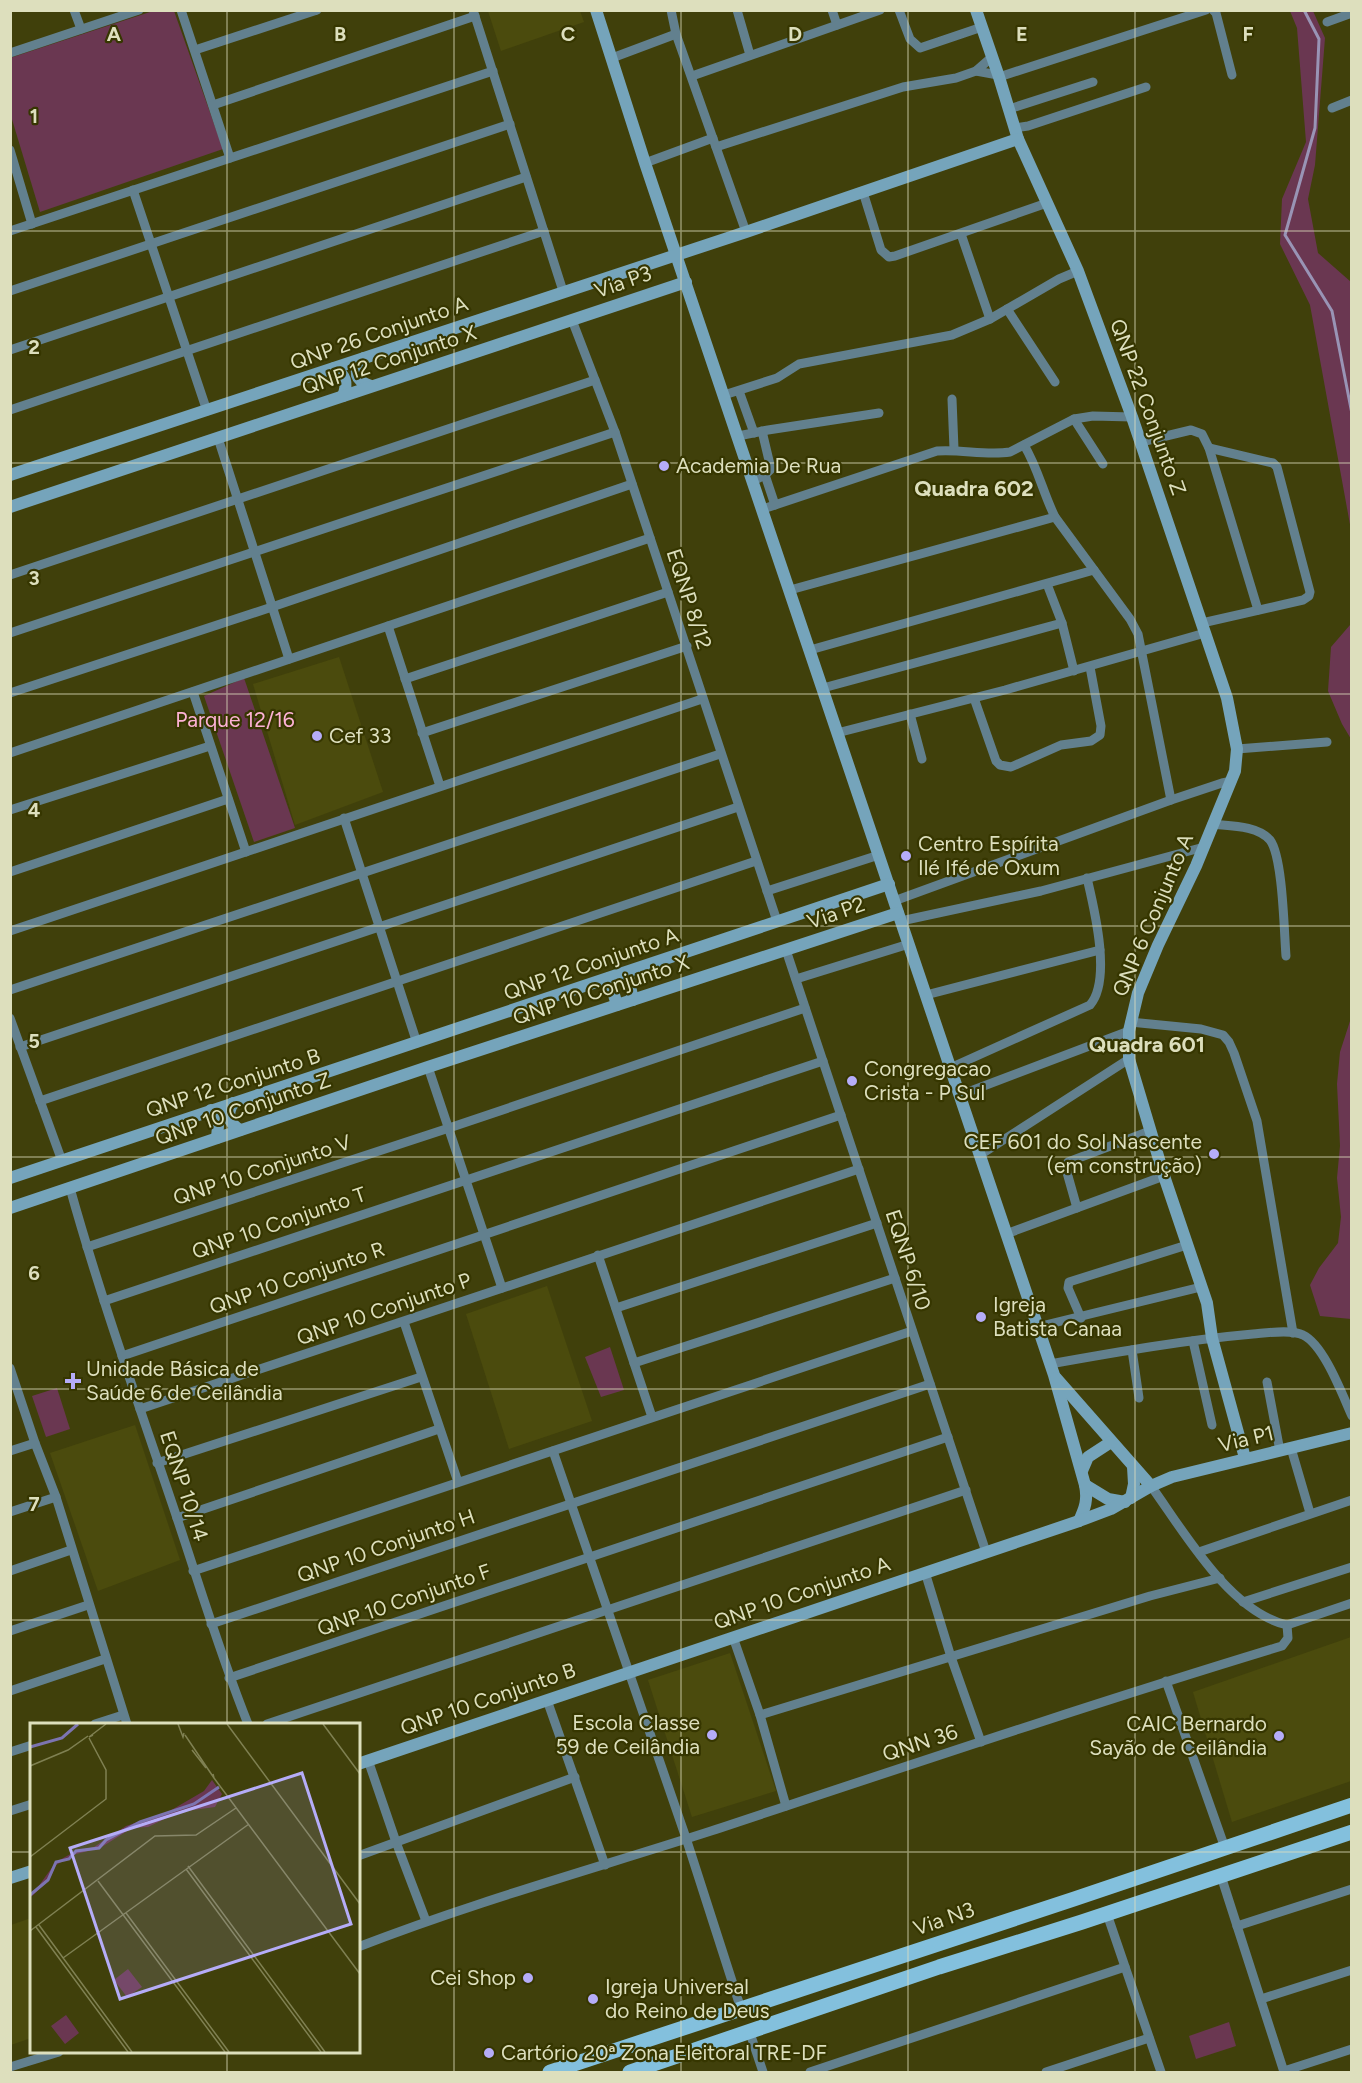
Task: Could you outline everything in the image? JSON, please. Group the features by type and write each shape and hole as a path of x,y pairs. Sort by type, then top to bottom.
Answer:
{"main road":[{"name":"Via N3","path":"550,2073 1352,1805"},
{"path":"1226,1874 1270,1852 1335,1830 1339,1825 1338,1818 1328,1813"},
{"name":"Via N3","path":"630,2073 939,1967 1107,1914 1352,1832"},
{"path":"939,1967 931,1963 930,1957 933,1952 994,1932 1030,1912"},
{"path":"807,2012 850,1992 911,1971 915,1965 914,1959 905,1954"},
{"path":"571,2073 612,2052"}],"street":[{"path":"74,10 81,29"},
{"path":"10,52 139,10"},
{"path":"181,10 230,158"},
{"path":"195,50 317,10"},
{"path":"596,10 645,163 753,481 769,507"},
{"path":"737,10 750,55"},
{"path":"832,10 837,25"},
{"path":"692,76 879,10"},
{"path":"899,10 910,39 917,47 924,48 982,27"},
{"name":"QNP 22 Conjunto Z","path":"976,10 1016,134 1078,271 1132,417 1227,698 1237,749 1235,771 1212,824"},
{"path":"976,71 999,76 1206,10"},
{"path":"1213,10 1216,13 1232,75"},
{"path":"671,11 676,34 746,232"},
{"path":"213,105 474,13 563,291"},
{"path":"1327,22 1352,13"},
{"path":"612,58 676,34"},
{"path":"645,163 903,87 956,78 976,71 992,57"},
{"path":"10,231 492,71"},
{"path":"1009,109 1094,81"},
{"path":"1016,134 1146,87"},
{"path":"1332,108 1352,100"},
{"path":"10,291 510,124"},
{"name":"Via P3","path":"563,291 863,192 1016,134"},
{"path":"10,150 14,172 32,224"},
{"path":"10,350 526,177"},
{"path":"134,190 207,411"},
{"path":"863,192 881,250 889,257 1047,203"},
{"path":"10,410 544,231"},
{"path":"961,234 990,319"},
{"path":"724,395 777,378 799,364 940,339 990,319 1059,279 1078,271"},
{"name":"Via P3","path":"572,320 686,282"},
{"name":"QNP 26 Conjunto A","path":"10,475 563,291"},
{"path":"1007,309 1055,382"},
{"name":"EQNP 8/12","path":"572,320 615,432 777,921"},
{"name":"QNP 12 Conjunto X","path":"10,507 572,320"},
{"path":"364,358 357,365 357,375 362,383 371,386"},
{"path":"334,368 342,372 346,380 343,396"},
{"path":"10,575 595,380"},
{"path":"739,391 771,467 765,475 753,481"},
{"path":"952,399 954,449"},
{"path":"738,436 879,414"},
{"path":"769,507 924,454 954,449 992,454 1010,452 1074,419 1093,416 1132,417"},
{"path":"1074,419 1103,464"},
{"path":"1141,442 1191,430 1202,434 1209,448 1258,610"},
{"path":"10,633 615,432"},
{"path":"218,438 289,659"},
{"path":"1024,445 1033,460 1055,517 1130,619 1138,634 1171,800"},
{"path":"837,733 1090,667 1258,610 1303,600 1310,596 1280,473 1273,463 1209,448"},
{"path":"765,475 769,507 790,590 1052,1370 1085,1485 1086,1505 1079,1521 986,1552"},
{"path":"10,693 272,607 632,484"},
{"path":"790,590 1055,517"},
{"path":"10,753 650,538"},
{"path":"810,651 1094,570"},
{"path":"1047,584 1062,623 1074,671"},
{"path":"405,679 668,592"},
{"path":"823,688 1062,623"},
{"path":"388,626 440,786"},
{"path":"422,733 687,646"},
{"path":"974,698 996,761 1000,765 1011,767 1061,745 1091,741 1100,735 1101,726 1090,667"},
{"path":"193,692 246,852"},
{"path":"10,931 702,699"},
{"path":"910,714 922,759"},
{"path":"1237,749 1327,742"},
{"path":"10,810 210,746"},
{"path":"10,990 720,754"},
{"path":"898,912 1171,800 1232,781"},
{"path":"10,872 228,798"},
{"path":"20,1047 738,807"},
{"path":"344,818 417,1043"},
{"path":"1212,824 1259,832 1269,840 1275,850 1286,956"},
{"name":"QNP 6 Conjunto A","path":"1212,824 1204,847 1138,993 1130,1027 1129,1059 1164,1176 1209,1310 1212,1338 1245,1458"},
{"path":"898,912 1041,891 1204,847"},
{"path":"767,891 879,855"},
{"path":"40,1101 756,861"},
{"path":"951,1068 1090,1005 1097,994 1100,950 1097,921 1088,879"},
{"name":"Via P2","path":"777,921 889,884"},
{"name":"Via P2","path":"786,950 898,912"},
{"name":"QNP 12 Conjunto A","path":"417,1043 777,921"},
{"path":"796,979 909,944"},
{"name":"EQNP 6/10","path":"786,950 986,1552"},
{"name":"QNP 10 Conjunto X","path":"428,1067 786,950"},
{"path":"926,995 1100,950"},
{"path":"627,972 633,1000"},
{"path":"609,978 617,1005"},
{"name":"QNP 10 Conjunto V","path":"87,1247 805,1008"},
{"path":"10,1018 62,1161 10,1178"},
{"path":"960,1095 1130,1027 1213,1032 1223,1035 1232,1047 1257,1121 1293,1333"},
{"name":"QNP 12 Conjunto B","path":"62,1161 417,1043"},
{"path":"980,1155 1129,1059"},
{"name":"QNP 10 Conjunto T","path":"104,1301 823,1061"},
{"path":"428,1067 502,1288"},
{"name":"QNP 10 Conjunto Z","path":"70,1188 428,1067"},
{"path":"232,1103 229,1119 233,1126 240,1130"},
{"path":"211,1110 218,1126 217,1138"},
{"name":"QNP 10 Conjunto R","path":"122,1356 841,1115"},
{"path":"1077,1208 1065,1169 1066,1164 1150,1131"},
{"name":"QNP 10 Conjunto P","path":"140,1409 859,1169"},
{"path":"1006,1234 1164,1176"},
{"path":"10,1208 70,1188"},
{"name":"EQNP 10/14","path":"70,1188 157,1463 229,1678 247,1723"},
{"path":"616,1308 877,1223"},
{"path":"1081,1318 1068,1288 1069,1282 1187,1245"},
{"path":"598,1256 652,1417"},
{"path":"634,1363 895,1278"},
{"path":"1037,1328 1201,1287"},
{"path":"404,1322 458,1482"},
{"path":"193,1571 912,1331"},
{"path":"1052,1370 1132,1350 1212,1338 1301,1333 1318,1348 1352,1416"},
{"path":"1193,1341 1212,1425"},
{"path":"1132,1350 1139,1398"},
{"path":"10,1368 14,1390 56,1497 125,1720 106,1723"},
{"path":"1052,1370 1111,1442 1151,1486 1220,1578 1244,1602 1274,1621 1287,1625 1352,1603"},
{"path":"157,1463 421,1377"},
{"path":"1267,1382 1285,1450 1310,1513"},
{"name":"QNP 10 Conjunto H","path":"211,1624 930,1383"},
{"path":"177,1518 440,1429"},
{"name":"Via P1","path":"1079,1521 1111,1509 1172,1477 1352,1433"},
{"name":"QNP 10 Conjunto F","path":"229,1678 948,1437"},
{"path":"1082,1471 1088,1457 1111,1442"},
{"path":"10,1451 35,1443"},
{"path":"554,1451 686,1838 741,2009"},
{"path":"1085,1485 1108,1499 1128,1500 1134,1484 1133,1467"},
{"path":"273,1723 966,1491"},
{"path":"10,1512 56,1497"},
{"path":"1199,1552 1352,1500"},
{"path":"10,1571 71,1550"},
{"name":"QNP 10 Conjunto A","path":"630,1672 986,1552"},
{"path":"1244,1602 1352,1567"},
{"path":"925,1572 951,1657 981,1742"},
{"path":"760,1715 1150,1596 1220,1578"},
{"path":"10,1631 88,1605"},
{"name":"QNN 36","path":"360,1946 426,1921 606,1865 1166,1681 1282,1646 1288,1638 1287,1625"},
{"path":"733,1637 760,1715 786,1806"},
{"path":"10,1691 105,1659"},
{"name":"QNP 10 Conjunto B","path":"363,1762 630,1672"},
{"path":"1166,1681 1225,1848"},
{"path":"547,1700 606,1865"},
{"path":"10,1752 30,1746"},
{"path":"363,1762 426,1921"},
{"path":"360,1855 575,1777"},
{"path":"10,1811 30,1805"},
{"path":"10,1878 30,1872"},
{"path":"1226,1874 1238,1926 1284,2072 1352,2049"},
{"path":"1238,1926 1352,1889"},
{"path":"1107,1914 1161,2073"},
{"path":"810,2073 1125,1967"},
{"path":"1261,1999 1352,1970"},
{"path":"750,2033 763,2073"},
{"path":"1046,2073 1149,2038"},
{"path":"10,2067 56,2053"}],"shaded area":[{"path":"488,11 580,11 584,22 501,51"},
{"name":"Cef 33","path":"339,657 383,792 295,825 253,684"},
{"path":"547,1286 592,1421 509,1449 466,1314"},
{"path":"135,1425 180,1560 98,1591 50,1453"},
{"name":"CAIC Bernardo Sayão de Ceilândia","path":"1351,1637 1351,1781 1232,1822 1193,1692"},
{"name":"Escola Classe 59 de Ceilândia","path":"730,1653 776,1791 692,1817 648,1680"},
{"path":"30,1918 30,2038 11,2045 11,1925"}],"green space":[{"path":"153,11 174,11 223,149 40,212 11,116 10,58"},
{"path":"1290,11 1313,11 1325,38 1315,165 1308,199 1318,253 1351,282 1351,530 1310,305 1280,244 1282,199 1306,142 1297,28"},
{"path":"1351,621 1351,739 1328,691 1331,647"},
{"name":"Parque 12/16","path":"244,678 295,828 254,842 204,696"},
{"path":"1351,1018 1352,1319 1320,1316 1310,1285 1319,1268 1338,1243 1341,1217 1337,1178 1340,1146 1337,1084 1340,1052"},
{"path":"610,1347 624,1390 601,1397 585,1357"},
{"path":"57,1388 70,1429 46,1437 32,1396"},
{"path":"1229,2022 1236,2046 1196,2059 1189,2036"}],"waterway":[{"path":"1304,10 1319,39 1315,128 1285,235 1332,311 1352,414"}],"place":[{"name":"Academia De Rua","path":"664,466"},
{"name":"Cef 33","path":"317,736"},
{"name":"Centro Espírita Ilé Ifé de Oxum","path":"906,856"},
{"name":"Congregacao Crista - P Sul","path":"852,1081"},
{"name":"CEF 601 do Sol Nascente (em construção)","path":"1214,1154"},
{"name":"Igreja Batista Canaa","path":"981,1317"},
{"name":"Unidade Básica de Saúde 6 de Ceilândia","path":"73,1381"},
{"name":"Escola Classe 59 de Ceilândia","path":"712,1735"},
{"name":"CAIC Bernardo Sayão de Ceilândia","path":"1279,1736"},
{"name":"Cei Shop","path":"528,1978"},
{"name":"Igreja Universal do Reino de Deus","path":"593,1999"},
{"name":"Cartório 20ª Zona Eleitoral TRE-DF","path":"489,2053"}],"district":[{"name":"Quadra 602","path":"974,488"},
{"name":"Quadra 601","path":"1147,1044"}]}
